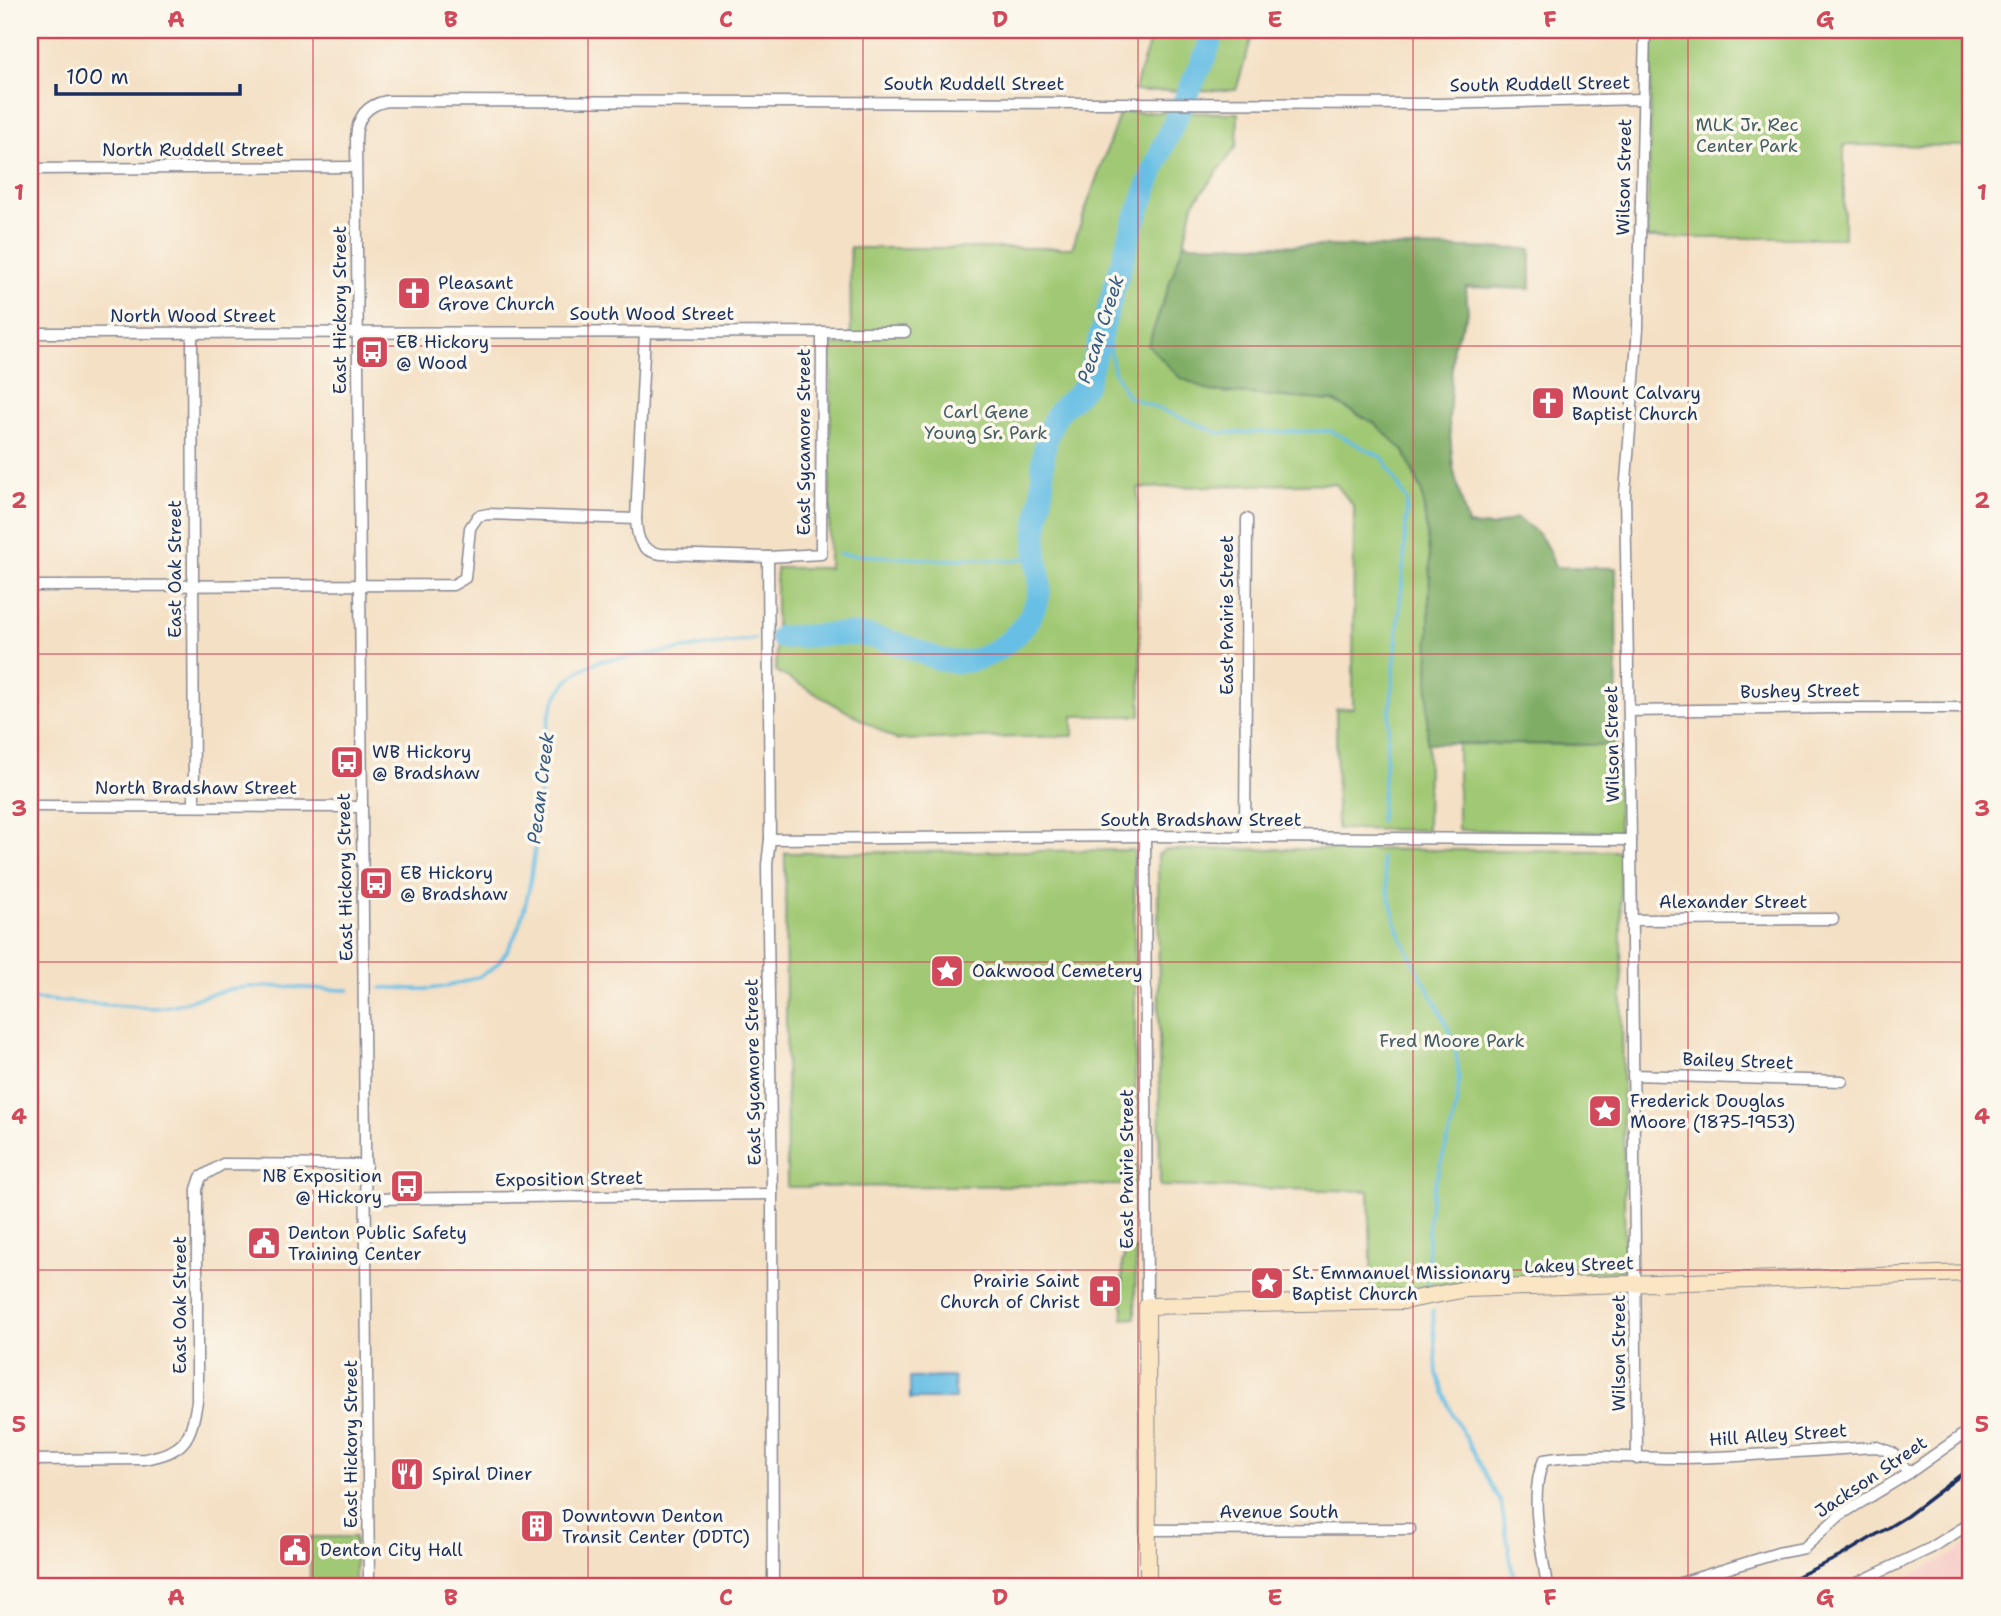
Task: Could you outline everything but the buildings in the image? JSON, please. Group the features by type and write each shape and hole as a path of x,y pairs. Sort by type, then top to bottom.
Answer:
{"street":[{"name":"Wilson Street","path":"1637,1459 1625,493 1638,328 1645,30"},
{"name":"South Ruddell Street","path":"356,167 356,128 360,117 376,103 387,101 1439,104 1643,99"},
{"name":"North Ruddell Street","path":"30,169 356,167"},
{"name":"East Hickory Street","path":"356,167 369,1586"},
{"name":"East Sycamore Street","path":"773,1586 772,1194 767,865 770,839 768,557 821,554 822,331"},
{"name":"South Wood Street","path":"357,332 905,332"},
{"name":"North Wood Street","path":"30,333 357,332"},
{"path":"645,332 636,519 636,534 641,546 651,552 768,557"},
{"name":"East Oak Street","path":"192,334 194,805"},
{"path":"30,586 453,585 465,578 470,528 478,516 488,514 636,519"},
{"name":"East Prairie Street","path":"1245,837 1247,519"},
{"name":"Bushey Street","path":"1629,711 1971,708"},
{"name":"North Bradshaw Street","path":"30,806 361,807"},
{"name":"East Prairie Street","path":"1145,836 1149,1586"},
{"name":"South Bradshaw Street","path":"770,839 1145,836 1631,840"},
{"name":"Alexander Street","path":"1632,919 1833,919"},
{"name":"Bailey Street","path":"1633,1075 1842,1082"},
{"name":"East Oak Street","path":"30,1460 145,1459 163,1456 182,1447 193,1424 197,1402 197,1189 201,1177 223,1164 366,1166"},
{"name":"Exposition Street","path":"367,1199 772,1194"},
{"name":"Lakey Street","path":"1147,1306 1404,1301 1466,1289 1971,1273"},
{"name":"Jackson Street","path":"1671,1586 1778,1553 1804,1548 1840,1515 1909,1473 1971,1429"},
{"name":"Hill Alley Street","path":"1547,1586 1537,1493 1538,1471 1544,1460 1567,1456 1637,1459 1757,1456 1877,1447 1894,1452 1909,1473"},
{"path":"1851,1586 1931,1548 1971,1523"},
{"name":"Avenue South","path":"1148,1530 1410,1529"}],"shaded area":[{"path":"1971,1539 1971,1586 1889,1586 1954,1554"}],"green space":[{"path":"1153,30 1254,30 1236,90 1134,91"},
{"name":"MLK Jr. Rec Center Park","path":"1652,30 1971,30 1971,146 1844,145 1844,238 1647,238"},
{"name":"Carl Gene Young Sr. Park","path":"1120,112 1238,113 1237,146 1193,204 1185,239 1210,391 1333,401 1374,423 1404,451 1422,492 1430,562 1427,830 1337,829 1336,709 1353,708 1354,507 1335,483 1138,488 1141,716 1073,716 1073,736 897,740 776,671 776,568 829,568 831,345 851,345 850,248 1072,248"},
{"path":"1185,239 1187,244 1531,249 1531,289 1466,287 1468,313 1453,346 1449,421 1453,468 1468,525 1492,527 1516,518 1541,538 1555,567 1616,568 1617,745 1427,743 1430,562 1422,492 1404,451 1374,423 1333,401 1210,391 1179,377 1148,345"},
{"path":"1458,744 1617,745 1619,832 1458,830"},
{"name":"Oakwood Cemetery","path":"1134,850 1136,1185 787,1187 785,853"},
{"name":"Fred Moore Park","path":"1164,850 1620,851 1625,1271 1519,1277 1372,1292 1369,1191 1160,1186 1158,855"},
{"path":"1129,1249 1136,1249 1135,1318 1123,1319 1122,1263"},
{"path":"310,1537 355,1537 355,1586 310,1586"}],"water":[{"path":"954,1377 955,1399 910,1399 910,1378"}],"waterway":[{"name":"Pecan Creek","path":"781,637 861,635 958,662 972,660 998,650 1028,620 1040,588 1036,535 1047,437 1059,411 1087,382 1132,228 1163,146 1206,54 1214,30"},
{"path":"1105,322 1114,371 1127,396 1219,433 1331,431 1383,458 1407,501 1380,821"},
{"path":"839,554 1011,561 1029,557 1036,551"},
{"name":"Pecan Creek","path":"381,988 428,989 480,976 498,963 511,944 521,919 533,862 546,729 557,696 567,682 581,670 600,661 755,639"},
{"path":"1381,858 1399,931 1442,1014 1455,1049 1458,1067 1454,1117 1430,1208 1429,1283"},
{"name":"Pecan Creek","path":"30,999 153,1008 247,987 349,990"},
{"path":"1433,1311 1437,1374 1452,1413 1501,1503 1515,1586"}],"railway":[{"path":"1777,1586 1841,1556 1907,1516 1971,1467"}],"place":[{"name":"Pleasant Grove Church","path":"414,293"},
{"name":"EB Hickory @ Wood","path":"372,352"},
{"name":"Mount Calvary Baptist Church","path":"1548,403"},
{"name":"WB Hickory @ Bradshaw","path":"347,762"},
{"name":"EB Hickory @ Bradshaw","path":"376,883"},
{"name":"Oakwood Cemetery","path":"947,971"},
{"name":"Frederick Douglas Moore (1875-1953)","path":"1605,1111"},
{"name":"NB Exposition @ Hickory","path":"407,1186"},
{"name":"Denton Public Safety Training Center","path":"264,1243"},
{"name":"St. Emmanuel Missionary Baptist Church","path":"1267,1283"},
{"name":"Prairie Saint Church of Christ","path":"1105,1291"},
{"name":"Spiral Diner","path":"407,1474"},
{"name":"Downtown Denton Transit Center (DDTC)","path":"537,1526"},
{"name":"Denton City Hall","path":"295,1550"}]}
